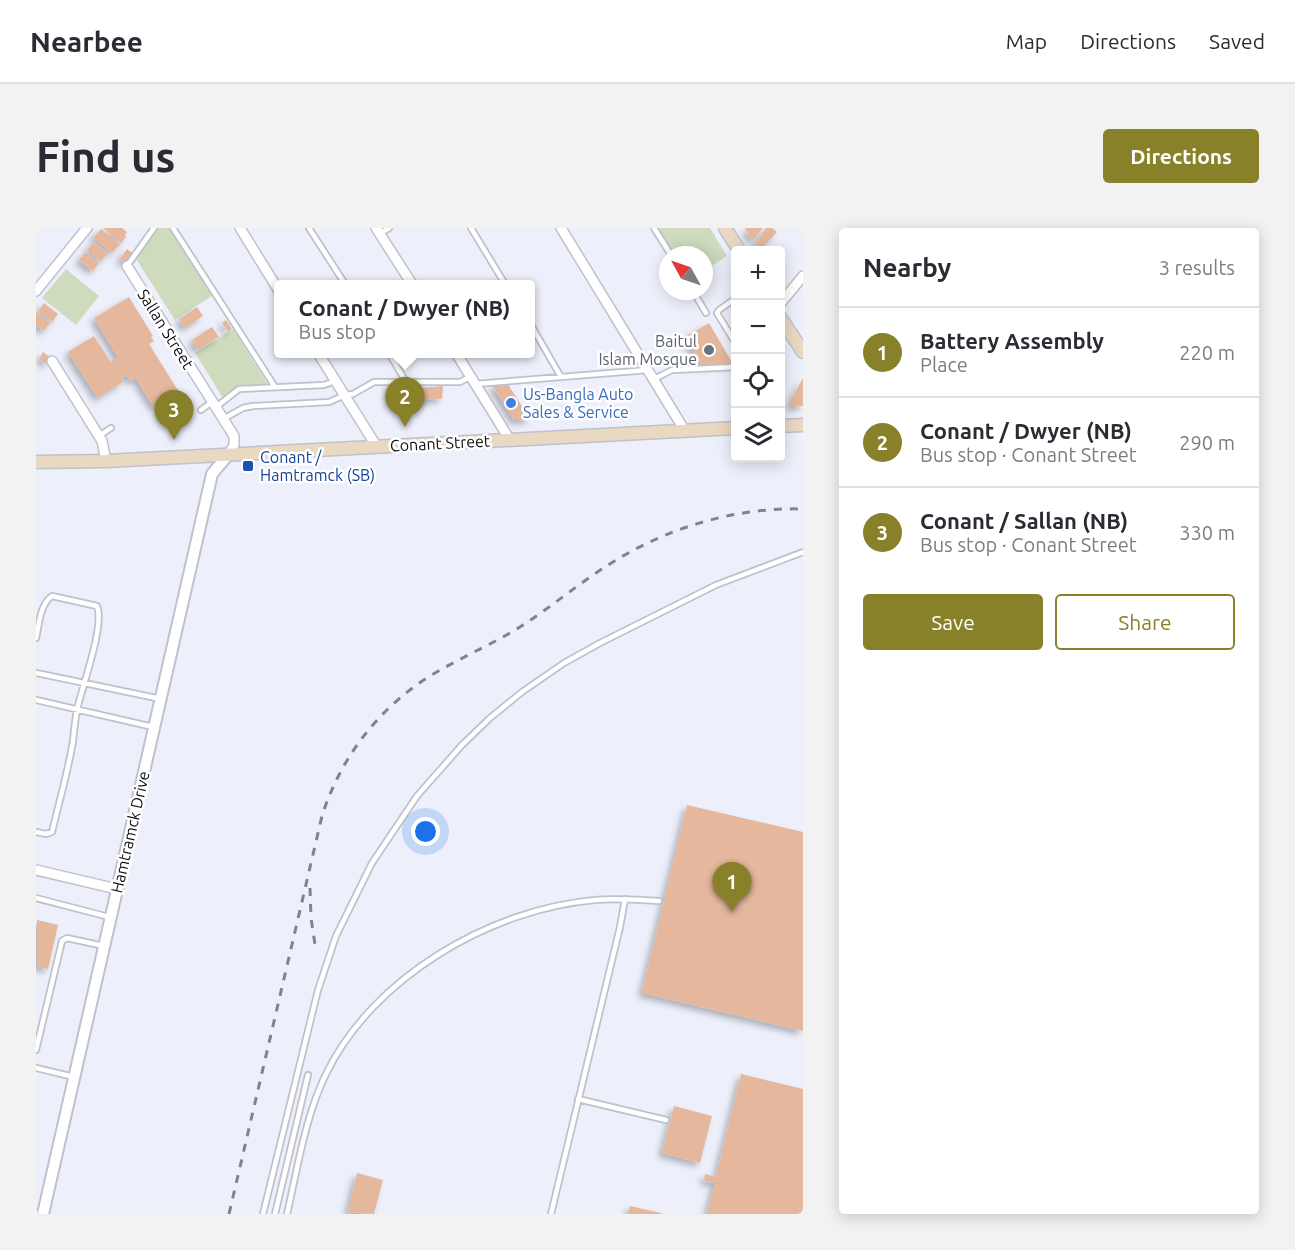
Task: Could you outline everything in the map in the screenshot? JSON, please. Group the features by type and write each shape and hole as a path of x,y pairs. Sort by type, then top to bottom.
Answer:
{"main road":[{"path":"725,228 736,246"},
{"path":"785,325 803,352"},
{"path":"785,426 803,425"},
{"name":"Conant Street","path":"36,462 106,461 731,428"}],"street":[{"path":"36,291 87,228"},
{"path":"240,228 274,283"},
{"path":"561,228 685,431"},
{"path":"377,231 409,280"},
{"name":"Sallan Street","path":"127,266 234,436 234,445 228,454"},
{"path":"783,300 803,276"},
{"path":"321,358 377,447"},
{"path":"458,358 510,440"},
{"path":"52,361 99,436 106,461"},
{"name":"Hamtramck Drive","path":"43,1214 212,474 228,454"},
{"path":"36,870 117,889"}],"lane":[{"path":"127,266 154,228"},
{"path":"173,228 275,387"},
{"path":"309,228 342,280"},
{"path":"377,231 389,228"},
{"path":"471,228 502,280"},
{"path":"654,228 665,246"},
{"path":"698,300 706,313"},
{"path":"731,301 717,313 731,337"},
{"path":"535,332 561,377"},
{"path":"391,358 406,382"},
{"path":"654,379 672,370 731,367"},
{"path":"223,419 243,408 253,406 318,404 353,394 374,382 460,382 648,370"},
{"path":"201,410 239,389 324,385 335,381"},
{"path":"99,436 111,428"},
{"path":"263,1214 318,990 336,936 372,862 401,816 421,791 485,723 522,692 564,663 716,585 803,552"},
{"path":"36,638 48,598 52,596 97,606 99,621 77,710 73,741 52,832 46,834 36,832"},
{"path":"36,673 161,699"},
{"path":"36,700 154,727"},
{"path":"36,898 111,917"},
{"path":"551,1214 620,927 624,899"},
{"path":"287,1214 312,1108 326,1073 345,1042 384,998 414,972 455,944 509,919 567,904 596,900 659,901"},
{"path":"36,1050 62,941 67,938 104,946"},
{"path":"36,1068 74,1077"},
{"path":"275,1214 308,1075"},
{"path":"578,1099 666,1120"}],"green space":[{"path":"158,228 170,228 212,296 175,320 136,259"},
{"path":"656,228 710,228 727,256 713,265 713,246 667,246"},
{"path":"66,269 99,296 76,325 42,298"},
{"path":"233,329 268,385 242,391 226,403 195,353"}],"building":[{"path":"103,228 122,228 127,232 126,237 121,243"},
{"path":"745,228 763,228 752,241"},
{"path":"766,228 772,228 777,232 764,246 756,243"},
{"path":"101,229 120,244 112,253 93,238"},
{"path":"94,242 108,253 101,261 87,250"},
{"path":"127,249 134,254 126,264 120,259"},
{"path":"85,252 99,263 93,271 79,260"},
{"path":"129,297 153,336 151,337 154,341 149,344 179,392 154,408 136,378 130,381 126,375 121,378 123,382 98,398 68,352 94,336 111,362 118,357 94,318"},
{"path":"44,303 58,314 52,322 38,311"},
{"path":"197,307 203,316 185,328 179,319"},
{"path":"36,312 50,323 44,331 36,325"},
{"path":"226,320 232,329 228,332 222,323"},
{"name":"Baitul Islam Mosque","path":"709,323 731,364 702,365 685,337"},
{"path":"212,327 219,337 198,350 192,340"},
{"path":"43,352 51,358 46,364 39,359"},
{"path":"803,378 803,406 791,407 791,400"},
{"path":"406,382 409,389 443,386 442,399 391,402 390,385"},
{"path":"507,383 531,420 514,420 492,385 500,384 502,387"},
{"path":"687,805 803,832 803,1031 642,993"},
{"path":"37,920 58,925 48,969 38,967 37,973"},
{"path":"741,1074 803,1089 803,1214 707,1214 715,1183 704,1181 705,1174 716,1177"},
{"path":"674,1106 712,1116 700,1163 662,1153"},
{"path":"357,1173 383,1180 374,1214 348,1212"},
{"path":"630,1206 661,1213 661,1214 628,1214"}],"railway":[{"path":"229,1214 322,816 340,773 365,734 397,700 415,686 523,625 627,554 675,531 725,516 777,509 803,509"},
{"path":"310,888 311,918 316,951"}],"place":[{"name":"Baitul Islam Mosque","path":"709,350"},
{"name":"Us-Bangla Auto Sales & Service","path":"511,403"},
{"name":"Conant / Dwyer (NB)","path":"405,427"},
{"name":"Conant / Sallan (NB)","path":"174,440"},
{"name":"Conant / Hamtramck (SB)","path":"248,466"},
{"name":"Battery Assembly","path":"732,912"}]}
